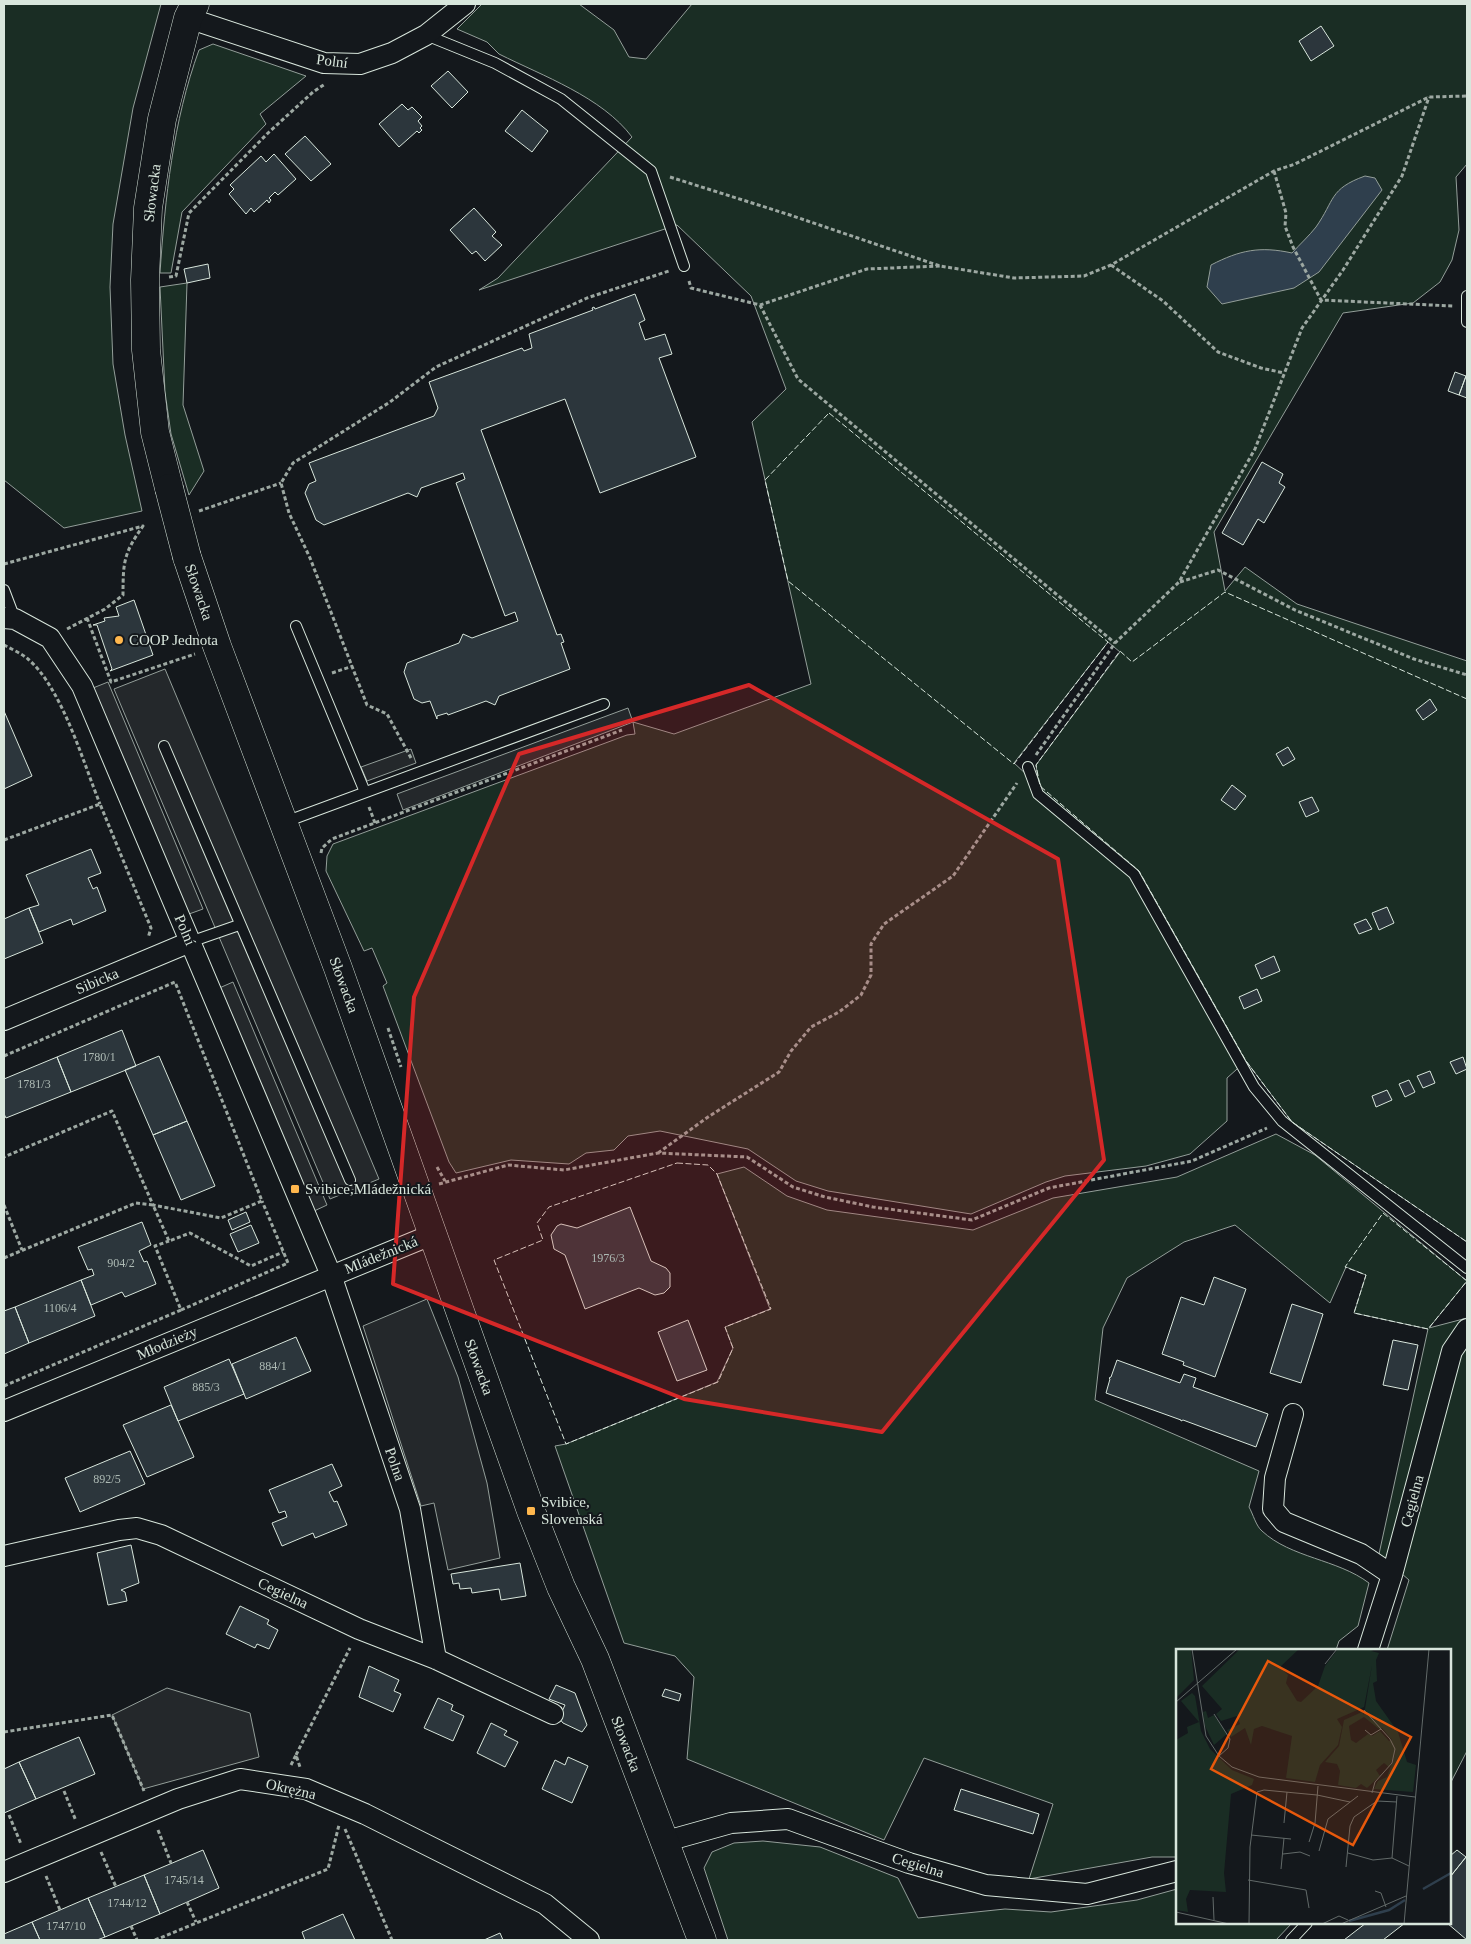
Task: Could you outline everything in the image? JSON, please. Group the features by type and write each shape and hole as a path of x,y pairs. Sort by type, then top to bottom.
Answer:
{"street":[{"name":"Polní","path":"192,11 324,63 360,64 392,53 426,35 465,4"},
{"name":"Słowacka","path":"192,11 162,119 148,208 145,280 146,350 154,432 187,557 217,646 284,822 531,1511 561,1587 595,1659 663,1842 702,1940"},
{"name":"Polní","path":"9,618 50,638 82,686 331,1275"},
{"name":"Sibicka","path":"4,1020 190,942"},
{"name":"Mládežnická","path":"331,1275 431,1235"},
{"name":"Młodzieży","path":"4,1411 331,1275"},
{"name":"Polna","path":"331,1275 410,1509 436,1659"},
{"name":"Cegielna","path":"1368,1649 1392,1575 1452,1351 1467,1329"},
{"path":"1293,1414 1275,1478 1273,1509 1284,1522 1361,1554 1392,1575"},
{"name":"Cegielna","path":"4,1556 119,1530 137,1528 161,1535 359,1629 436,1659 553,1714"},
{"name":"Okrężna","path":"4,1872 154,1817 178,1799 240,1779 306,1789 364,1814 545,1904 589,1940"},
{"name":"Cegielna","path":"663,1842 731,1823 788,1819 909,1863 986,1885 1087,1894 1176,1871"}],"lane":[{"path":"426,35 495,63 561,99 651,171 684,266"},
{"path":"1467,302 1467,322"},
{"path":"4,590 9,618"},
{"path":"296,626 365,792"},
{"path":"284,822 604,704"},
{"path":"164,746 239,925 350,1180"},
{"path":"1028,767 1038,794 1134,874 1254,1087 1282,1121 1467,1268"},
{"path":"190,942 239,925"},
{"path":"1291,1940 1306,1924"}],"path":[{"path":"145,280 176,276 189,213 268,133 313,92 329,82"},
{"path":"651,171 790,215 940,266 1014,278 1084,276 1111,265 1274,170 1295,164 1429,97 1467,97"},
{"path":"658,1153 708,1116 778,1072 791,1051 812,1028 839,1012 861,995 871,975 871,944 884,924 953,876 1114,643 1179,582 1255,449 1302,328 1343,270 1402,176 1429,97"},
{"path":"1274,170 1286,214 1285,226 1292,247 1321,300"},
{"path":"1111,265 1163,301 1218,352 1261,368 1284,373"},
{"path":"199,511 281,483 293,463 390,402 436,368 587,298 684,266 691,288 760,305 867,269 940,266"},
{"path":"1321,300 1467,302"},
{"path":"760,305 798,379 1114,643"},
{"path":"281,483 289,512 310,558 367,705 387,714 418,772"},
{"path":"4,564 143,526 127,548 123,594 105,609 50,638"},
{"path":"1179,582 1218,570 1294,610 1414,658 1467,675"},
{"path":"87,618 111,682 188,656"},
{"path":"4,645 27,658 49,685 68,722 151,928 148,939 139,942"},
{"path":"318,678 353,666"},
{"path":"320,861 322,848 332,839 622,730"},
{"path":"4,840 100,804"},
{"path":"4,1056 175,982 288,1263 4,1386"},
{"path":"385,1022 404,1076"},
{"path":"4,1157 112,1111 170,1241"},
{"path":"417,1191 508,1165 564,1170 658,1153 747,1157 793,1187 826,1197 873,1206 972,1220 1049,1188 1192,1161 1282,1121"},
{"path":"433,1159 445,1182"},
{"path":"4,1258 136,1202 221,1218 262,1201"},
{"path":"4,1205 22,1250"},
{"path":"181,1310 155,1246 190,1233 251,1266 283,1252"},
{"path":"296,1755 359,1629"},
{"path":"4,1732 112,1715 171,1863"},
{"path":"155,1940 328,1869 340,1819 392,1940"},
{"path":"108,1846 100,1849 116,1887"},
{"path":"52,1870 44,1873 60,1910"},
{"path":"188,1902 196,1922"},
{"path":"131,1926 137,1940"}],"highlighted area":[{"path":"749,685 1058,859 1104,1160 882,1432 684,1399 393,1284 414,997 519,754"}],"green space":[{"path":"4,4 161,4 133,108 113,224 110,287 113,364 125,435 142,511 64,528 4,480"},
{"path":"482,4 579,4 614,30 629,57 646,59 692,4 1467,4 1467,164 1456,177 1459,230 1452,260 1440,282 1413,303 1343,313 1214,532 1225,591 1245,567 1297,604 1467,661 1467,1242 1292,1122 1246,1061 1227,1078 1227,1121 1190,1154 1146,1166 1065,1176 1046,1182 971,1214 828,1191 796,1181 748,1149 660,1131 628,1136 614,1150 586,1153 569,1164 511,1160 456,1173 449,1162 383,986 387,983 372,948 364,951 326,871 327,856 333,844 627,735 635,734 633,722 674,734 811,684 752,422 786,389 751,296 677,225 479,290 498,278 632,137 605,110 588,99 553,79 499,54 487,42 457,29","holes":["1108,642 1120,652 1036,765 1039,786 1014,763"]},
{"path":"213,44 306,76 260,114 266,124 182,212 171,273 160,273 168,189 183,104 199,50"},
{"path":"187,283 183,405 204,471 189,495 171,434 165,392 160,287"},
{"path":"1276,1134 1315,1155 1467,1281 1429,1328 1467,1318 1467,1751 1451,1782 1451,1649 1387,1649 1409,1580 1379,1554 1428,1329 1354,1313 1366,1275 1346,1267 1330,1303 1235,1225 1184,1242 1127,1278 1103,1328 1095,1400 1259,1471 1249,1507 1260,1529 1286,1547 1343,1569 1369,1583 1358,1626 1339,1641 1336,1649 1176,1649 1176,1857 1152,1857 1029,1879 1053,1804 924,1758 884,1840 687,1759 694,1677 675,1656 624,1643 555,1446 566,1444 717,1382 733,1348 725,1327 770,1309 717,1174 744,1167 787,1196 827,1210 973,1230 1053,1198 1177,1177"},
{"path":"763,1841 820,1847 898,1878 918,1918 1005,1909 1051,1912 1137,1900 1176,1889 1176,1924 1291,1924 1276,1940 728,1940 704,1868 712,1852 734,1843"}],"shaded area":[{"path":"165,669 379,1179 330,1199 114,689"},
{"path":"108,682 203,909 189,914 93,688"},
{"path":"628,708 633,722 403,810 397,794"},
{"path":"411,749 416,763 367,781 361,767"},
{"path":"233,982 327,1205 312,1212 217,989"},
{"path":"427,1299 458,1377 487,1483 500,1558 448,1570 434,1503 421,1506 363,1326"},
{"path":"167,1688 250,1713 259,1757 143,1789 112,1715"}],"water":[{"path":"1365,176 1375,178 1382,190 1319,272 1294,288 1222,304 1207,287 1211,265 1231,256 1260,250 1292,253 1316,227 1334,196 1345,186"}],"building":[{"path":"1321,26 1334,46 1311,61 1299,41"},
{"path":"448,71 468,92 452,108 431,86"},
{"path":"402,104 408,110 412,107 422,117 418,121 422,126 420,128 422,130 419,133 417,131 399,147 379,124"},
{"path":"522,110 548,131 532,152 505,131"},
{"path":"305,136 331,164 311,181 285,154"},
{"path":"274,154 296,179 278,195 275,192 269,198 271,200 269,203 267,200 254,212 251,208 246,214 229,194 234,189 230,185 261,156 266,162"},
{"path":"474,208 496,232 492,236 502,245 485,261 476,251 472,254 450,230"},
{"path":"208,264 210,278 187,283 184,269"},
{"path":"635,294 645,320 639,323 645,340 665,334 672,354 659,358 696,457 600,493 565,399 481,430 557,635 561,634 564,642 561,643 570,669 499,696 495,705 486,701 448,715 447,713 437,716 437,719 430,701 422,703 414,699 404,672 407,663 459,643 463,634 472,638 518,621 515,612 505,616 456,483 465,479 463,473 421,488 417,497 408,493 324,525 316,520 305,493 309,484 316,481 309,463 434,416 438,408 429,382 522,348 524,351 532,348 529,334 593,310 592,308 594,307 595,309"},
{"path":"1455,372 1466,376 1459,395 1448,391"},
{"path":"1467,376 1467,398 1459,395"},
{"path":"1262,462 1283,474 1279,483 1285,487 1264,523 1258,519 1243,545 1222,533"},
{"path":"134,600 153,655 110,671 112,669 97,625 93,625 105,621 104,618 119,616 116,607"},
{"path":"1430,699 1437,710 1423,720 1416,710"},
{"path":"4,711 32,776 4,789"},
{"path":"1288,747 1295,759 1283,766 1276,754"},
{"path":"1232,785 1246,796 1235,810 1221,800"},
{"path":"1312,797 1319,811 1306,817 1299,802"},
{"path":"91,849 101,873 88,878 93,889 97,887 106,911 73,925 71,919 39,932 29,908 39,905 26,875"},
{"path":"1387,907 1394,923 1379,930 1372,913"},
{"path":"29,908 43,943 4,959 4,919"},
{"path":"1366,919 1372,929 1359,934 1354,924"},
{"path":"1274,956 1280,971 1261,979 1255,965"},
{"path":"1257,989 1262,1001 1244,1009 1239,997"},
{"path":"122,1030 136,1066 71,1092 57,1057"},
{"path":"159,1056 187,1121 153,1135 125,1070"},
{"path":"57,1057 71,1092 6,1118 4,1114 4,1079"},
{"path":"1463,1057 1467,1069 1456,1074 1450,1062"},
{"path":"1430,1071 1435,1083 1423,1088 1417,1076"},
{"path":"1409,1080 1415,1092 1405,1097 1399,1084"},
{"path":"1387,1090 1392,1100 1376,1107 1372,1096"},
{"path":"187,1121 215,1186 181,1200 153,1135"},
{"path":"630,1207 651,1261 666,1268 670,1273 670,1287 664,1293 655,1295 639,1288 585,1309 565,1255 554,1249 551,1235 557,1226 561,1224 577,1228"},
{"path":"246,1212 250,1222 232,1230 228,1220"},
{"path":"142,1222 151,1245 139,1251 144,1262 147,1261 156,1284 125,1297 122,1292 91,1305 81,1280 94,1275 92,1269 88,1270 78,1247"},
{"path":"251,1225 259,1243 238,1252 230,1234"},
{"path":"1214,1277 1246,1289 1215,1377 1183,1365 1184,1362 1162,1354 1181,1297 1204,1305"},
{"path":"81,1280 95,1316 29,1343 15,1307"},
{"path":"1292,1304 1323,1314 1301,1383 1270,1373"},
{"path":"15,1307 29,1343 4,1354 4,1311"},
{"path":"688,1320 707,1370 677,1381 658,1332"},
{"path":"296,1337 311,1371 246,1399 232,1364"},
{"path":"1393,1340 1418,1345 1408,1390 1383,1385"},
{"path":"229,1359 244,1394 178,1421 164,1387"},
{"path":"1117,1360 1180,1383 1184,1374 1196,1378 1193,1387 1268,1414 1256,1447 1106,1393 1109,1378"},
{"path":"171,1405 194,1457 147,1477 123,1425"},
{"path":"130,1451 145,1484 80,1512 65,1478"},
{"path":"332,1464 342,1486 329,1492 334,1502 337,1501 347,1525 315,1538 313,1533 282,1546 272,1523 287,1517 285,1511 279,1513 269,1490"},
{"path":"131,1545 139,1583 121,1590 125,1592 127,1601 108,1605 97,1553"},
{"path":"520,1563 526,1596 501,1600 499,1589 472,1593 471,1588 460,1589 459,1583 453,1584 451,1574"},
{"path":"240,1606 269,1620 267,1624 278,1630 269,1649 257,1644 255,1648 226,1634"},
{"path":"369,1666 399,1680 394,1691 401,1694 393,1712 359,1697"},
{"path":"556,1685 575,1693 587,1725 582,1732 563,1723 559,1718 565,1705 549,1699"},
{"path":"665,1689 681,1694 679,1701 662,1696"},
{"path":"438,1698 453,1705 451,1710 464,1716 453,1741 424,1728"},
{"path":"491,1723 507,1731 504,1735 518,1742 505,1767 477,1753"},
{"path":"79,1737 95,1774 36,1799 19,1762"},
{"path":"568,1757 588,1766 572,1803 542,1789 555,1760 565,1765"},
{"path":"19,1762 36,1799 4,1813 4,1769"},
{"path":"961,1789 1039,1814 1033,1834 954,1810"},
{"path":"203,1850 219,1888 160,1914 144,1875"},
{"path":"1457,1850 1466,1857 1451,1876 1451,1855"},
{"path":"1466,1857 1467,1940 1448,1924 1451,1924 1451,1876"},
{"path":"144,1875 160,1914 105,1937 88,1898"},
{"path":"88,1898 105,1937 97,1940 40,1940 32,1922"},
{"path":"343,1914 355,1940 305,1940 302,1932"},
{"path":"32,1922 40,1940 4,1940 4,1934"},
{"path":"1365,1924 1404,1924 1383,1940 1344,1940"},
{"path":"500,1933 503,1940 484,1940"}],"fence":[{"path":"829,413 1108,642 1014,764 788,581 765,480 829,413"},
{"path":"1467,699 1225,592 1132,662 1120,651 1036,765 1040,786 1139,871 1246,1061 1292,1122 1467,1242"},
{"path":"677,1163 708,1165 717,1174 771,1309 725,1327 733,1348 718,1382 566,1444 494,1260 543,1240 537,1223 549,1207 677,1163"},
{"path":"1383,1213 1467,1281 1428,1329 1354,1313 1366,1275 1345,1267 1383,1213"}],"place":[{"name":"COOP Jednota","path":"119,640"},
{"name":"Svibice,Mládežnická","path":"295,1189"},
{"name":"Svibice, Slovenská","path":"531,1511"}]}
